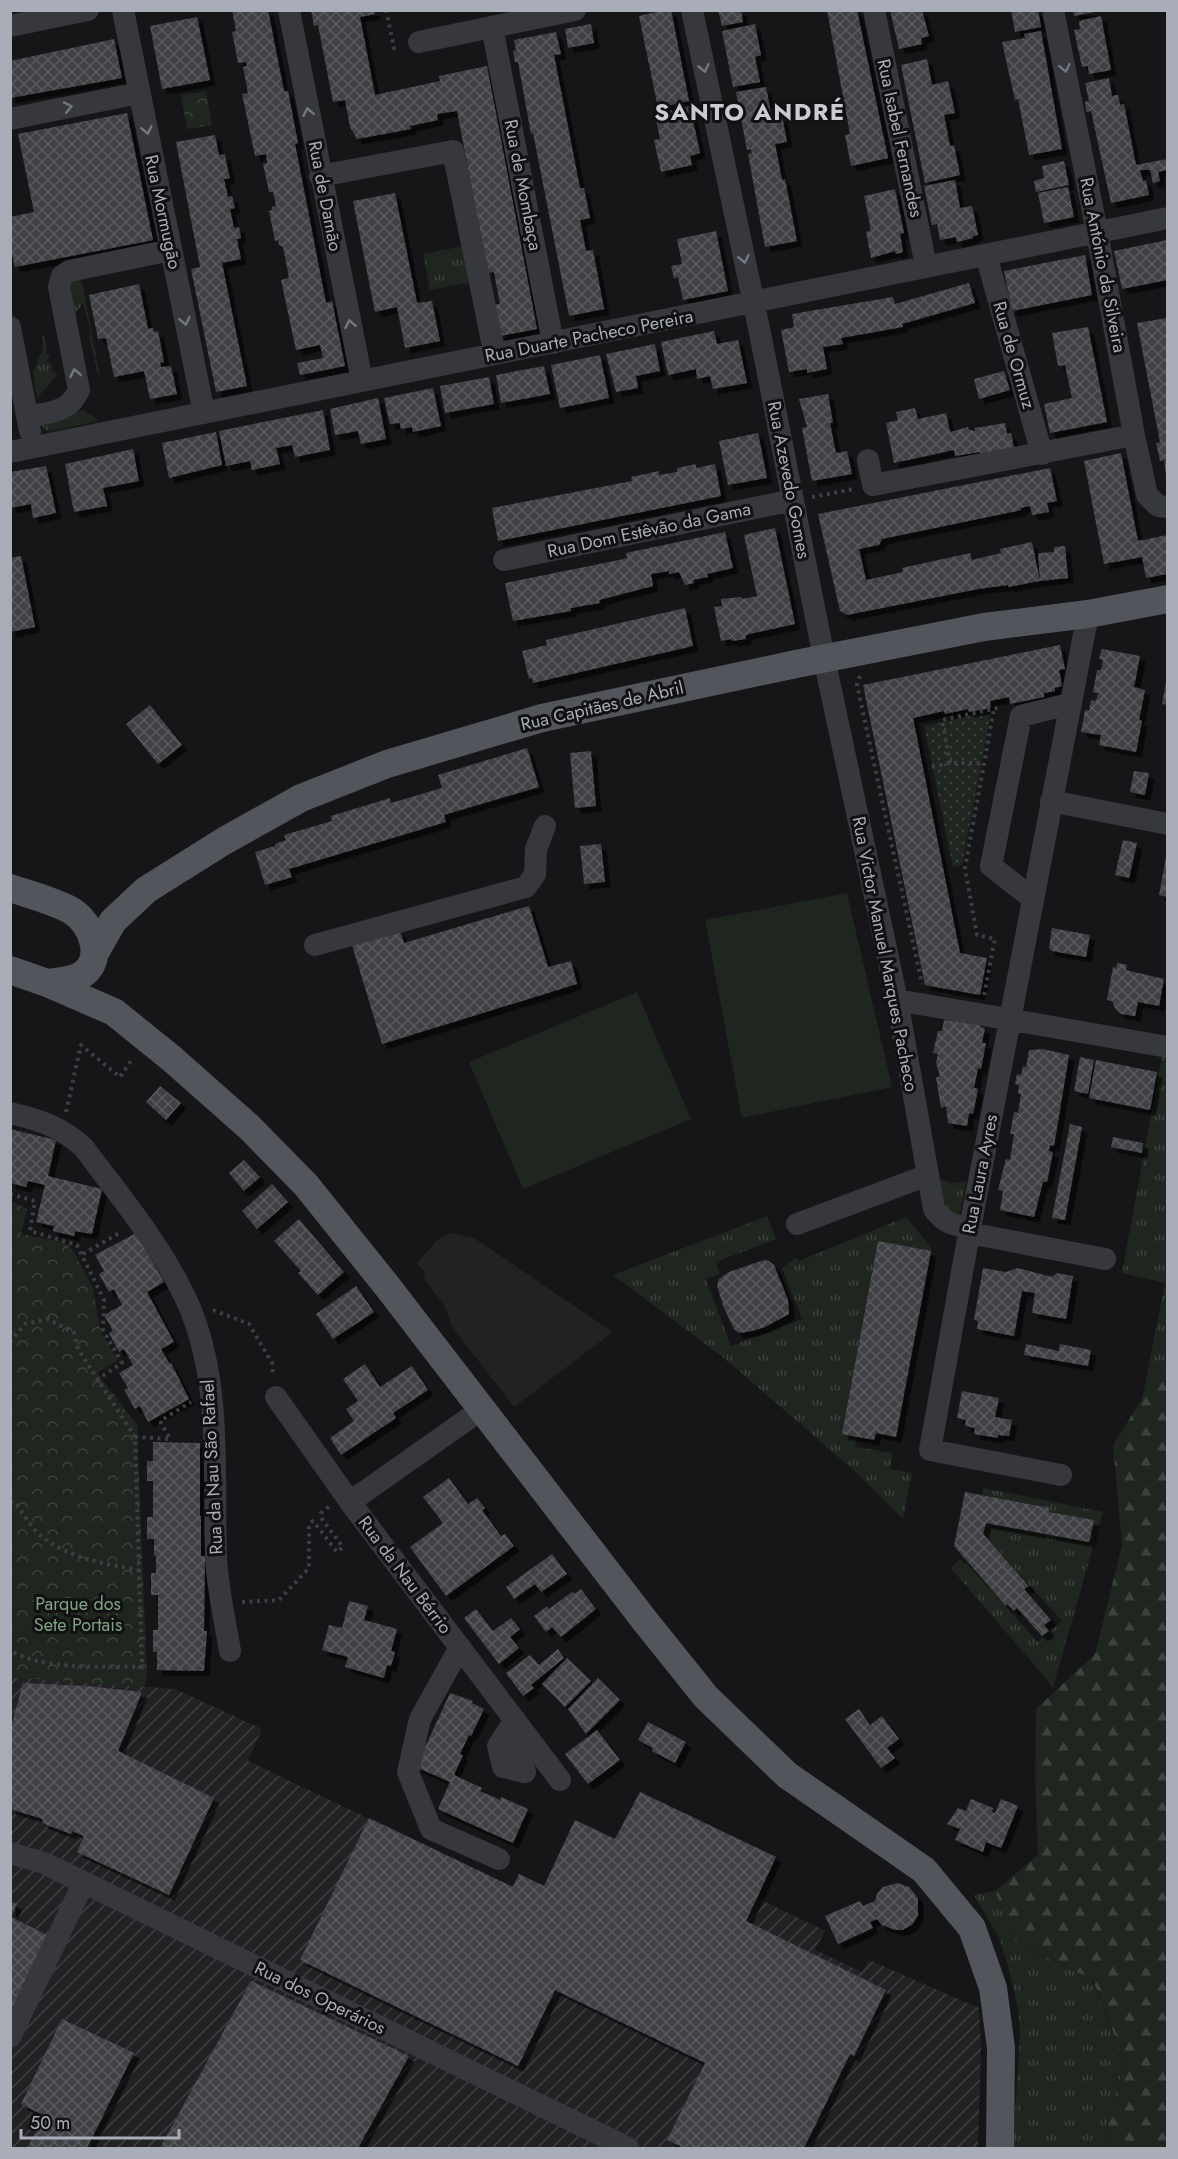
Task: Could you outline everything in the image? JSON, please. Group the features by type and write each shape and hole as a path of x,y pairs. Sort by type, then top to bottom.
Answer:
{"main road":[{"name":"Rua Capitães de Abril","path":"94,958 112,921 146,890 224,841 301,798 387,764 542,718 824,658 984,627 1088,614 1167,599"},
{"path":"10,888 71,911 82,921 87,928 94,958 114,1012"},
{"path":"71,911 104,905 146,890"},
{"path":"47,983 82,975 94,958"},
{"path":"10,970 47,983 114,1012 171,1058 249,1127 306,1185 387,1286 706,1697 787,1775 924,1870 972,1928 993,1988 1001,2048 1000,2148"}],"street":[{"path":"10,26 88,10"},
{"name":"Rua Mormugão","path":"123,10 204,413"},
{"name":"Rua de Damão","path":"289,10 362,381"},
{"path":"419,42 575,10"},
{"name":"Rua Azevedo Gomes","path":"692,10 824,658"},
{"name":"Rua Isabel Fernandes","path":"874,10 926,266"},
{"name":"Rua António da Silveira","path":"1053,10 1147,495 1158,506 1167,507"},
{"name":"Rua de Mombaça","path":"492,27 553,343"},
{"path":"10,118 139,93"},
{"path":"320,176 453,151 492,341"},
{"name":"Rua Duarte Pacheco Pereira","path":"10,452 1167,218"},
{"path":"28,417 63,409 74,402 79,390 59,287 62,276 69,271 171,250"},
{"name":"Rua de Ormuz","path":"986,255 1042,454"},
{"path":"10,327 33,448"},
{"path":"868,460 873,485 1134,435"},
{"name":"Rua Dom Estêvão da Gama","path":"504,560 793,500"},
{"name":"Rua Laura Ayres","path":"1061,1475 930,1450 1009,1018 1088,614"},
{"name":"Rua Victor Manuel Marques Pacheco","path":"824,658 897,1000 934,1209 940,1218 949,1224 969,1230"},
{"path":"1032,898 991,866 1021,716 1069,704"},
{"path":"1051,801 1167,824"},
{"path":"315,945 526,887 536,874 536,849 545,826"},
{"path":"897,1000 1167,1047"},
{"name":"Rua da Nau São Rafael","path":"10,1113 36,1119 62,1130 84,1148 139,1222 187,1301 203,1349 213,1408 216,1559 230,1651"},
{"path":"797,1224 928,1175"},
{"path":"969,1230 1104,1259"},
{"name":"Rua da Nau Bérrio","path":"276,1397 347,1498 560,1780"},
{"name":"Rua da Nau Bérrio","path":"347,1498 482,1410"},
{"path":"460,1647 420,1719 408,1772 431,1829 499,1859"},
{"name":"Rua dos Operários","path":"10,1853 44,1863 84,1882 628,2148"},
{"path":"10,2037 84,1882"}],"path":[{"path":"793,500 873,485"},
{"path":"864,674 859,677 857,685 923,986"},
{"path":"950,763 942,720 1012,705"},
{"path":"974,996 984,998 995,939 977,935 965,868 994,709"},
{"path":"932,767 950,763 984,763"},
{"path":"62,1130 81,1045 120,1077 138,1051"},
{"path":"10,1194 35,1201 30,1231 78,1245 83,1254 104,1300 103,1330 122,1363 98,1379"},
{"path":"83,1254 139,1222"},
{"path":"187,1301 249,1324 272,1363 276,1397"},
{"path":"10,1342 25,1323 48,1319 74,1333 78,1349 135,1437 142,1667 47,1664 10,1650"},
{"path":"135,1437 170,1439 160,1421 210,1390"},
{"path":"223,1604 279,1600 309,1569 309,1524 313,1521 336,1552 343,1547 322,1519 321,1513 347,1498"},
{"path":"10,1501 16,1504 40,1536 68,1553 107,1565 138,1570"}],"shaded area":[{"path":"451,1233 474,1238 613,1332 514,1407 453,1328 444,1305 423,1277 426,1274 417,1263 436,1241"},
{"path":"10,1677 175,1689 262,1729 248,1761 512,1887 519,1874 544,1886 575,1820 615,1839 640,1792 776,1857 758,1898 825,1931 815,1950 862,1972 869,1960 979,2008 981,2047 978,2148 11,2148"}],"green space":[{"path":"206,91 212,125 187,129 181,95"},
{"path":"469,245 478,281 430,290 423,254"},
{"path":"78,279 82,282 100,377 96,371 95,356 89,339 91,333 83,303 73,318 70,281"},
{"path":"43,334 47,347 46,352 50,356 46,361 53,366 51,370 57,375 37,398 33,372 43,349"},
{"path":"84,410 99,421 50,431 45,430 42,426 45,418"},
{"path":"991,712 962,865 953,867 924,726"},
{"path":"847,893 892,1087 742,1118 705,920"},
{"path":"637,992 691,1119 523,1189 469,1062"},
{"path":"1162,1055 1167,1056 1167,1359 1142,1400 1165,1283 1122,1273"},
{"path":"936,1179 953,1183 966,1181 961,1210 957,1216 944,1210"},
{"name":"Parque dos Sete Portais","path":"11,1201 27,1209 21,1234 66,1243 75,1254 93,1288 101,1332 118,1360 97,1373 137,1425 147,1678 144,1687 11,1677"},
{"path":"767,1216 776,1239 716,1262 720,1274 706,1279 731,1346 802,1319 782,1268 796,1257 799,1261 906,1217 931,1247 931,1251 878,1242 842,1434 857,1437 855,1447 893,1453 890,1469 912,1473 903,1519 858,1474 724,1358 613,1275"},
{"path":"1167,1359 1167,2148 1105,2148 1104,2134 1125,2062 1093,1980 1016,1942 995,1891 1038,1855 1035,1776 1036,1709 1095,1654 1122,1545 1113,1445"},
{"path":"983,1488 1103,1512 1053,1687 951,1568 960,1559 966,1563 1038,1642 1062,1621 983,1534 986,1523 1089,1542 1093,1520 1049,1512 1050,1508 982,1495"},
{"path":"995,1891 1016,1942 1092,1980 1125,2062 1104,2134 1105,2148 1013,2148 1020,2033 1018,2009 999,1938 974,1895"}],"building":[{"path":"232,10 268,10 284,91 288,91 298,143 295,144 326,303 332,301 345,366 300,375 297,363 323,358 320,345 296,350 281,280 289,278 283,247 279,245 278,240 275,241 269,211 276,206 273,192 269,192 263,164 267,163 266,154 255,156 242,94 248,93 243,67 247,66 246,62 238,63 232,32 236,31"},
{"path":"311,10 374,10 375,14 360,17 375,95 440,81 439,76 487,66 537,329 500,336 494,305 500,304 494,272 488,273 457,111 437,114 438,120 410,126 411,129 357,139 350,127 345,100 333,102 318,25 314,26"},
{"path":"671,10 689,101 658,108 639,16"},
{"path":"718,10 741,10 743,22 722,26"},
{"path":"827,10 857,10 888,158 851,166 845,135 850,134"},
{"path":"890,10 922,10 929,36 921,38 922,44 899,49"},
{"path":"1011,10 1038,10 1041,27 1015,32"},
{"path":"1073,10 1095,10 1095,12 1074,16"},
{"path":"1101,16 1111,70 1089,74 1088,66 1082,67 1074,30 1080,29 1079,21"},
{"path":"197,17 210,80 162,89 150,26"},
{"path":"591,24 594,43 568,48 565,29"},
{"path":"755,24 761,55 755,57 760,82 733,87 722,31"},
{"path":"1041,31 1062,149 1029,155 1018,99 1015,100 1002,42 1025,38 1024,34"},
{"path":"556,32 561,54 554,55 580,188 584,188 590,218 580,220 586,251 593,250 604,309 569,316 518,62 515,62 513,51 516,50 514,40"},
{"path":"114,39 122,78 10,98 10,61"},
{"path":"927,59 932,85 948,81 955,113 944,115 950,146 954,145 960,175 925,183 901,65"},
{"path":"1109,78 1112,96 1118,95 1120,105 1124,104 1136,165 1167,159 1167,170 1158,172 1160,181 1153,183 1150,170 1140,170 1143,181 1146,180 1149,195 1111,203 1091,111 1086,112 1085,102 1089,101 1085,83"},
{"path":"766,87 772,118 782,116 787,142 775,144 782,180 785,179 797,241 765,247 748,154 752,153 751,149 747,150 736,92"},
{"path":"690,106 700,153 690,156 692,165 661,172 654,140 660,139 655,114"},
{"path":"127,113 153,240 15,267 10,246 10,217 34,212 18,134"},
{"path":"215,135 219,155 225,154 230,178 224,179 228,197 232,196 235,208 230,209 234,228 239,227 241,238 237,239 241,259 222,263 247,386 216,392 191,269 200,267 176,142"},
{"path":"1064,161 1069,185 1036,192 1034,181 1044,178 1042,166"},
{"path":"955,180 960,208 972,206 978,235 957,242 956,237 940,240 937,224 932,225 924,186"},
{"path":"1068,187 1074,217 1044,223 1038,193"},
{"path":"895,189 904,233 900,234 903,252 896,254 895,251 871,258 866,232 870,231 870,225 864,196"},
{"path":"395,193 417,303 432,301 440,341 405,348 397,307 375,312 353,201"},
{"path":"716,231 728,291 683,300 678,277 674,278 671,266 682,264 677,239"},
{"path":"1167,240 1167,280 1122,289 1114,251"},
{"path":"1085,255 1092,295 1012,311 1004,271"},
{"path":"969,283 975,303 902,324 903,327 841,338 843,344 823,347 827,369 807,373 807,369 789,372 781,330 794,327 792,314 893,297 895,304"},
{"path":"139,284 148,329 153,328 154,332 158,331 164,362 160,363 161,367 171,366 177,394 150,399 144,371 114,377 106,338 98,339 89,295"},
{"path":"1167,318 1166,476 1164,460 1160,461 1156,443 1160,442 1137,323"},
{"path":"1088,327 1107,422 1050,433 1044,404 1072,398 1065,365 1058,366 1052,333"},
{"path":"714,331 717,344 738,340 747,383 713,389 710,376 697,379 696,369 668,375 661,342"},
{"path":"655,344 660,371 636,376 638,388 616,392 606,354"},
{"path":"600,355 609,398 560,408 551,365"},
{"path":"544,366 550,394 501,403 496,375"},
{"path":"1004,371 1010,390 979,399 974,379"},
{"path":"489,377 494,404 445,413 440,386"},
{"path":"433,388 441,426 413,432 412,427 401,429 400,423 390,424 384,398"},
{"path":"828,394 833,423 830,423 836,453 847,451 852,474 812,481 802,428 807,427 799,399"},
{"path":"378,398 386,439 361,444 358,431 335,435 330,409"},
{"path":"915,408 918,419 946,413 950,432 968,427 969,430 975,431 975,428 1005,423 1007,434 1011,433 1014,448 980,455 980,452 955,456 954,450 894,463 886,423 898,420 896,412"},
{"path":"323,410 330,450 295,457 292,445 276,448 280,464 252,470 250,461 226,466 219,431"},
{"path":"216,432 222,465 169,478 162,443"},
{"path":"758,433 767,478 728,485 719,441"},
{"path":"133,449 139,481 103,488 107,506 74,512 65,464"},
{"path":"1121,453 1138,541 1167,535 1167,574 1146,578 1142,557 1104,564 1084,461"},
{"path":"696,464 696,468 715,464 721,496 498,541 492,508 632,481 631,477 659,471 659,475 677,472 677,468"},
{"path":"46,466 56,513 33,518 31,504 10,508 10,472"},
{"path":"1050,468 1057,501 1047,503 1049,512 1032,515 1030,506 1021,508 1021,510 882,539 879,545 859,549 866,580 903,572 902,568 970,553 972,560 1001,553 1000,549 1032,542 1040,581 1008,587 1008,585 978,589 847,615 840,611 818,514"},
{"path":"775,528 795,624 749,634 745,636 746,639 721,641 714,607 722,606 721,599 757,596 744,535"},
{"path":"725,532 733,568 707,574 708,577 693,580 694,583 685,585 679,572 651,574 653,586 599,600 600,603 571,608 571,611 513,621 505,583 619,560 627,558 626,553"},
{"path":"1065,546 1068,578 1040,581 1038,553 1054,552 1054,547"},
{"path":"21,556 35,627 10,632 10,558"},
{"path":"685,608 693,646 533,683 532,678 529,679 522,651 547,645 546,640"},
{"path":"1060,645 1065,669 1059,670 1062,686 1055,688 1055,691 1044,693 1044,697 1010,704 1009,697 990,701 991,708 969,712 968,709 945,714 944,711 913,718 960,953 987,958 980,995 925,985 863,685"},
{"path":"1102,649 1140,656 1134,687 1145,690 1136,752 1099,745 1101,735 1081,732 1085,710 1089,711 1091,700 1096,701 1098,693 1093,692 1097,670 1101,670 1103,660 1099,659"},
{"path":"1167,682 1167,705 1162,704"},
{"path":"150,705 182,745 158,764 126,724"},
{"path":"527,748 539,787 444,815 446,822 289,869 292,877 265,885 255,852 286,840 284,835 332,821 331,816 390,798 391,803 442,788 438,775"},
{"path":"591,751 596,806 575,808 570,753"},
{"path":"1134,771 1149,773 1145,795 1130,792"},
{"path":"1123,840 1137,843 1129,878 1115,875"},
{"path":"601,844 605,882 584,884 580,846"},
{"path":"1167,856 1167,897 1159,895"},
{"path":"529,906 548,967 571,961 577,984 382,1044 352,945 400,931 404,943"},
{"path":"1052,928 1090,935 1086,957 1052,951 1049,948"},
{"path":"1117,963 1127,965 1126,970 1164,979 1159,1006 1138,1002 1135,1016 1121,1014 1112,1001 1107,1000 1113,967 1116,968"},
{"path":"950,1016 981,1022 980,1027 985,1028 982,1043 986,1043 981,1069 978,1068 974,1088 978,1089 973,1114 969,1113 967,1126 948,1123 946,1106 941,1108 936,1077 940,1077 936,1062 938,1054 933,1053 938,1031 942,1031 944,1020 950,1021"},
{"path":"1043,1049 1069,1055 1054,1146 1050,1145 1049,1151 1053,1152 1047,1182 1043,1182 1034,1217 1000,1210 1003,1191 998,1190 1006,1159 1010,1160 1014,1134 1010,1134 1014,1112 1018,1113 1021,1094 1018,1093 1019,1085 1015,1084 1017,1074 1021,1075 1023,1066 1026,1067 1029,1050"},
{"path":"1080,1057 1094,1060 1088,1094 1074,1091"},
{"path":"1096,1060 1157,1072 1150,1110 1089,1098"},
{"path":"160,1086 181,1103 166,1120 146,1102"},
{"path":"1070,1124 1082,1127 1065,1220 1052,1218"},
{"path":"10,1129 56,1140 48,1176 102,1189 92,1234 75,1231 74,1236 53,1231 54,1226 36,1222 45,1185 28,1181 26,1187 10,1183"},
{"path":"1113,1137 1143,1143 1142,1153 1111,1147"},
{"path":"244,1160 260,1177 244,1191 229,1173"},
{"path":"272,1184 288,1202 257,1229 242,1211"},
{"path":"299,1219 344,1272 318,1295 298,1273 301,1271 274,1241"},
{"path":"136,1233 164,1282 147,1292 174,1342 161,1349 171,1363 189,1399 148,1422 140,1406 135,1409 124,1390 128,1388 119,1373 133,1365 124,1349 119,1352 109,1333 113,1331 104,1315 122,1305 114,1289 109,1292 99,1274 104,1271 95,1255"},
{"path":"878,1241 931,1251 896,1437 876,1433 874,1440 842,1434"},
{"path":"764,1260 774,1265 788,1300 789,1314 765,1327 739,1333 734,1329 724,1308 717,1286 719,1279 729,1272"},
{"path":"983,1268 1006,1272 1018,1268 1052,1277 1057,1273 1073,1276 1066,1319 1032,1313 1035,1293 1022,1291 1014,1336 977,1329 978,1321 974,1320"},
{"path":"356,1286 374,1312 333,1339 316,1314"},
{"path":"1026,1344 1059,1351 1060,1344 1091,1350 1088,1366 1024,1355"},
{"path":"365,1364 380,1387 412,1366 428,1390 393,1413 396,1418 341,1455 330,1438 354,1421 346,1409 358,1401 343,1379"},
{"path":"962,1391 999,1398 995,1417 1012,1420 1009,1436 998,1435 998,1438 974,1434 975,1428 965,1426 966,1420 957,1418"},
{"path":"153,1442 200,1443 201,1556 205,1556 204,1631 207,1631 204,1671 157,1670 157,1652 153,1652 153,1630 158,1630 158,1595 151,1595 151,1573 156,1573 156,1556 154,1556 154,1539 147,1539 147,1517 153,1517 153,1481 147,1481 147,1461 153,1461"},
{"path":"449,1478 468,1504 477,1498 485,1508 482,1510 501,1536 505,1534 514,1546 446,1596 410,1547 443,1523 423,1497"},
{"path":"965,1492 1050,1508 1049,1512 1094,1520 1089,1542 986,1523 983,1534 1029,1586 1024,1589 1051,1620 1044,1625 1049,1631 1042,1636 1017,1608 1014,1611 1007,1604 1006,1606 954,1546"},
{"path":"552,1554 567,1574 541,1592 535,1584 514,1599 506,1587"},
{"path":"581,1589 596,1609 561,1637 552,1627 546,1632 534,1616 547,1606 549,1609 572,1592 574,1594"},
{"path":"349,1601 368,1606 364,1620 397,1629 391,1651 395,1652 391,1666 387,1665 384,1678 345,1667 348,1657 322,1650 329,1625 342,1628"},
{"path":"476,1609 493,1631 511,1618 520,1629 510,1637 519,1648 499,1664 464,1618"},
{"path":"558,1649 564,1658 531,1685 534,1688 523,1696 506,1673 530,1655 539,1665"},
{"path":"567,1658 591,1681 565,1707 542,1684"},
{"path":"598,1678 620,1700 586,1734 568,1709"},
{"path":"23,1683 87,1686 142,1692 118,1751 214,1798 169,1895 77,1852 84,1836 72,1831 71,1834 42,1823 43,1819 10,1809 10,1731"},
{"path":"450,1693 473,1701 472,1703 484,1709 460,1754 463,1755 454,1775 482,1788 480,1791 528,1809 513,1843 438,1809 450,1782 416,1767"},
{"path":"859,1709 870,1725 882,1716 899,1739 887,1748 895,1758 881,1768 845,1719"},
{"path":"648,1722 686,1742 675,1763 652,1751 653,1748 638,1740"},
{"path":"597,1730 620,1760 588,1784 565,1754"},
{"path":"640,1792 776,1857 746,1921 886,1990 854,2056 850,2054 804,2148 684,2148 667,2140 705,2063 555,1990 518,2066 300,1960 369,1818 513,1887 519,1874 544,1886 575,1820 615,1839"},
{"path":"971,1799 993,1808 992,1812 995,1813 1001,1799 1018,1806 1001,1848 986,1842 983,1852 955,1840 960,1829 947,1824 958,1808 966,1811"},
{"path":"897,1883 909,1887 918,1898 918,1915 912,1925 902,1930 895,1930 882,1925 877,1919 870,1922 873,1928 838,1944 825,1916 860,1901 863,1906 875,1901 883,1887"},
{"path":"10,1901 17,1904 11,1917 53,1938 10,2024"},
{"path":"251,1981 409,2056 358,2148 160,2148"},
{"path":"62,2019 134,2053 87,2148 27,2148 45,2116 21,2104"}],"district":[{"name":"SANTO ANDRÉ","path":"750,112"}]}
